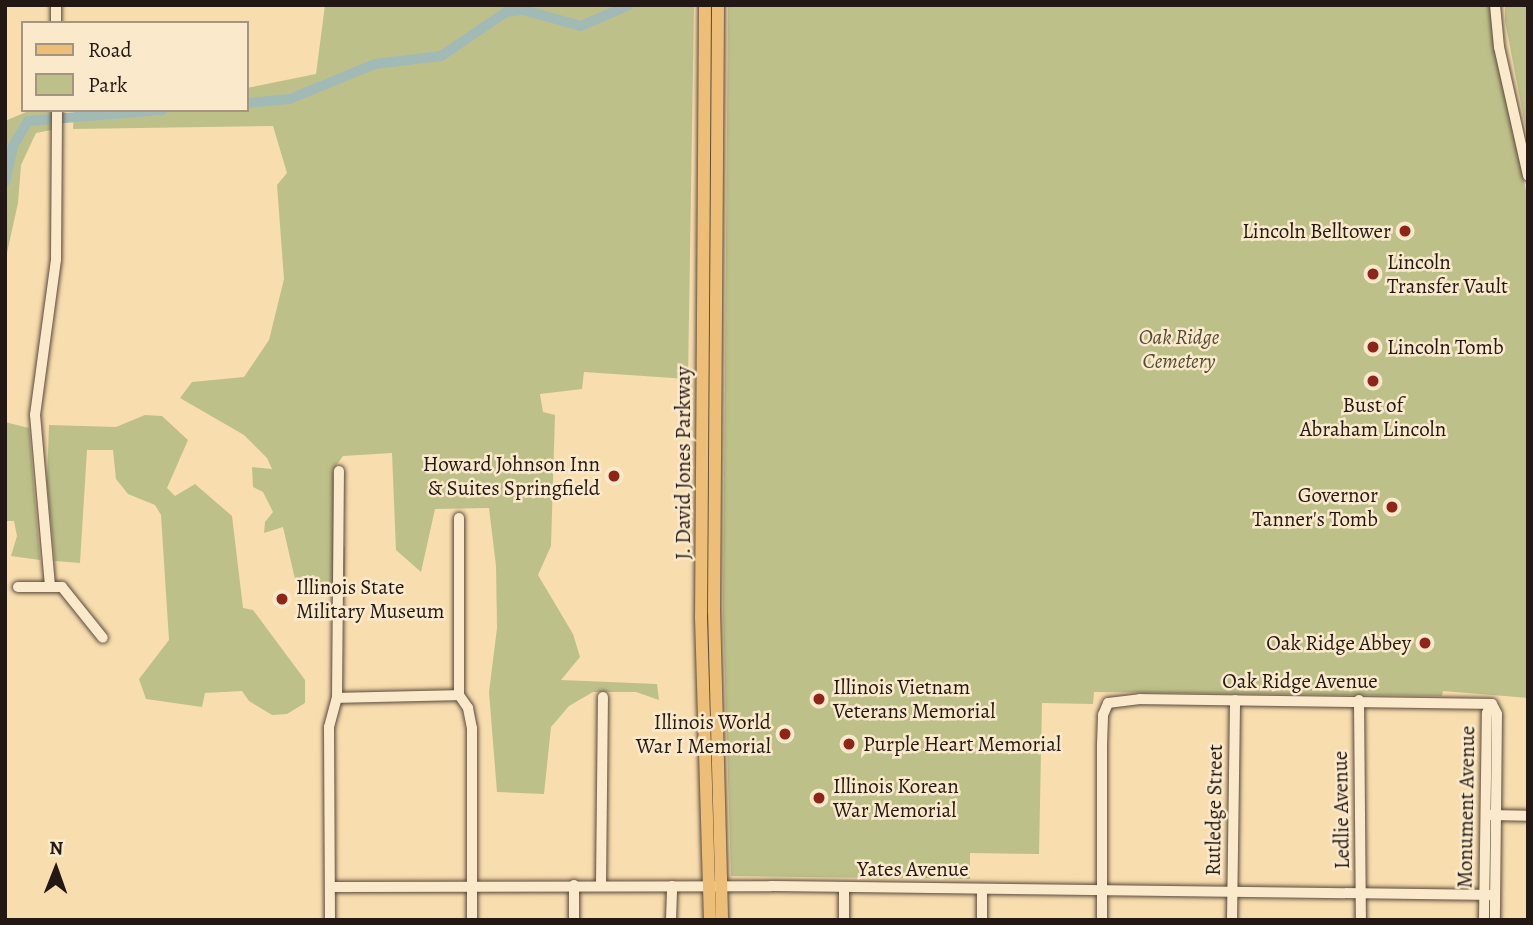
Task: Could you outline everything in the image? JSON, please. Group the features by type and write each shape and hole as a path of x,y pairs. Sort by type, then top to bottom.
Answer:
{"main road":[{"name":"J. David Jones Parkway","path":"705,5 701,617 716,886 722,920"},
{"name":"J. David Jones Parkway","path":"710,920 716,886 718,5"}],"street":[{"path":"1495,5 1499,47 1528,176"},
{"path":"50,586 35,415 56,260 57,112"},
{"path":"330,920 329,727 337,698 339,471"},
{"path":"459,518 459,695 468,708 472,728 472,920"},
{"path":"18,587 50,586 65,591 103,638"},
{"path":"337,698 459,695"},
{"path":"601,885 603,697"},
{"name":"Rutledge Street","path":"1232,920 1235,700"},
{"name":"Oak Ridge Avenue","path":"1102,891 1102,722 1108,703 1359,700 1492,704"},
{"name":"Ledlie Avenue","path":"1359,700 1360,920"},
{"name":"Monument Avenue","path":"1484,920 1489,895 1491,815 1487,713 1492,704"},
{"path":"1491,815 1528,816"},
{"name":"Yates Avenue","path":"330,887 472,884 1489,895"},
{"path":"574,920 575,885"},
{"path":"671,920 672,886"},
{"path":"844,887 844,920"},
{"path":"982,888 982,920"},
{"path":"1102,891 1102,920"},
{"name":"Monument Avenue","path":"1489,895 1494,920"}],"green space":[{"path":"325,5 694,5 688,379 584,372 582,389 540,394 543,412 555,415 551,546 538,575 573,634 580,657 561,680 657,684 659,700 636,692 593,692 569,706 551,727 544,794 497,792 489,692 497,628 496,566 489,508 435,509 421,572 396,550 392,453 343,456 333,470 336,535 345,547 345,578 308,593 297,588 283,527 264,533 265,522 273,512 263,492 253,487 252,467 272,469 267,458 244,435 180,398 192,382 244,377 269,340 284,279 277,185 287,173 273,126 73,129 74,112 248,112 248,88 316,74"},
{"name":"Oak Ridge Cemetery","path":"728,5 1492,5 1497,57 1528,200 1528,698 1443,691 1442,696 1094,692 1093,704 1042,703 1039,854 970,853 970,879 731,876 723,612"},
{"path":"1505,5 1528,5 1528,140 1505,21"},
{"path":"26,112 55,112 56,129 36,133 21,165 18,203 5,262 5,121"},
{"path":"145,415 162,416 188,440 167,488 175,496 195,484 232,516 243,608 253,610 305,680 305,703 287,714 272,715 249,701 242,691 205,693 202,707 146,699 139,679 169,640 161,515 155,505 128,494 116,479 113,450 87,450 80,563 55,561 47,482 49,425 116,427"},
{"path":"5,422 29,428 40,560 11,556 17,536 14,521 5,521"}],"waterway":[{"path":"248,103 290,99 375,64 441,56 506,12 523,10 581,26 629,5"},
{"path":"5,182 13,146 28,121 138,112"}],"place":[{"name":"Lincoln Belltower","path":"1405,231"},
{"name":"Lincoln Transfer Vault","path":"1373,274"},
{"name":"Lincoln Tomb","path":"1373,347"},
{"name":"Bust of Abraham Lincoln","path":"1373,381"},
{"name":"Howard Johnson Inn & Suites Springfield","path":"614,476"},
{"name":"Governor Tanner's Tomb","path":"1392,507"},
{"name":"Illinois State Military Museum","path":"282,599"},
{"name":"Oak Ridge Abbey","path":"1425,643"},
{"name":"Illinois Vietnam Veterans Memorial","path":"819,699"},
{"name":"Illinois World War I Memorial","path":"785,734"},
{"name":"Purple Heart Memorial","path":"849,744"},
{"name":"Illinois Korean War Memorial","path":"819,798"}]}
